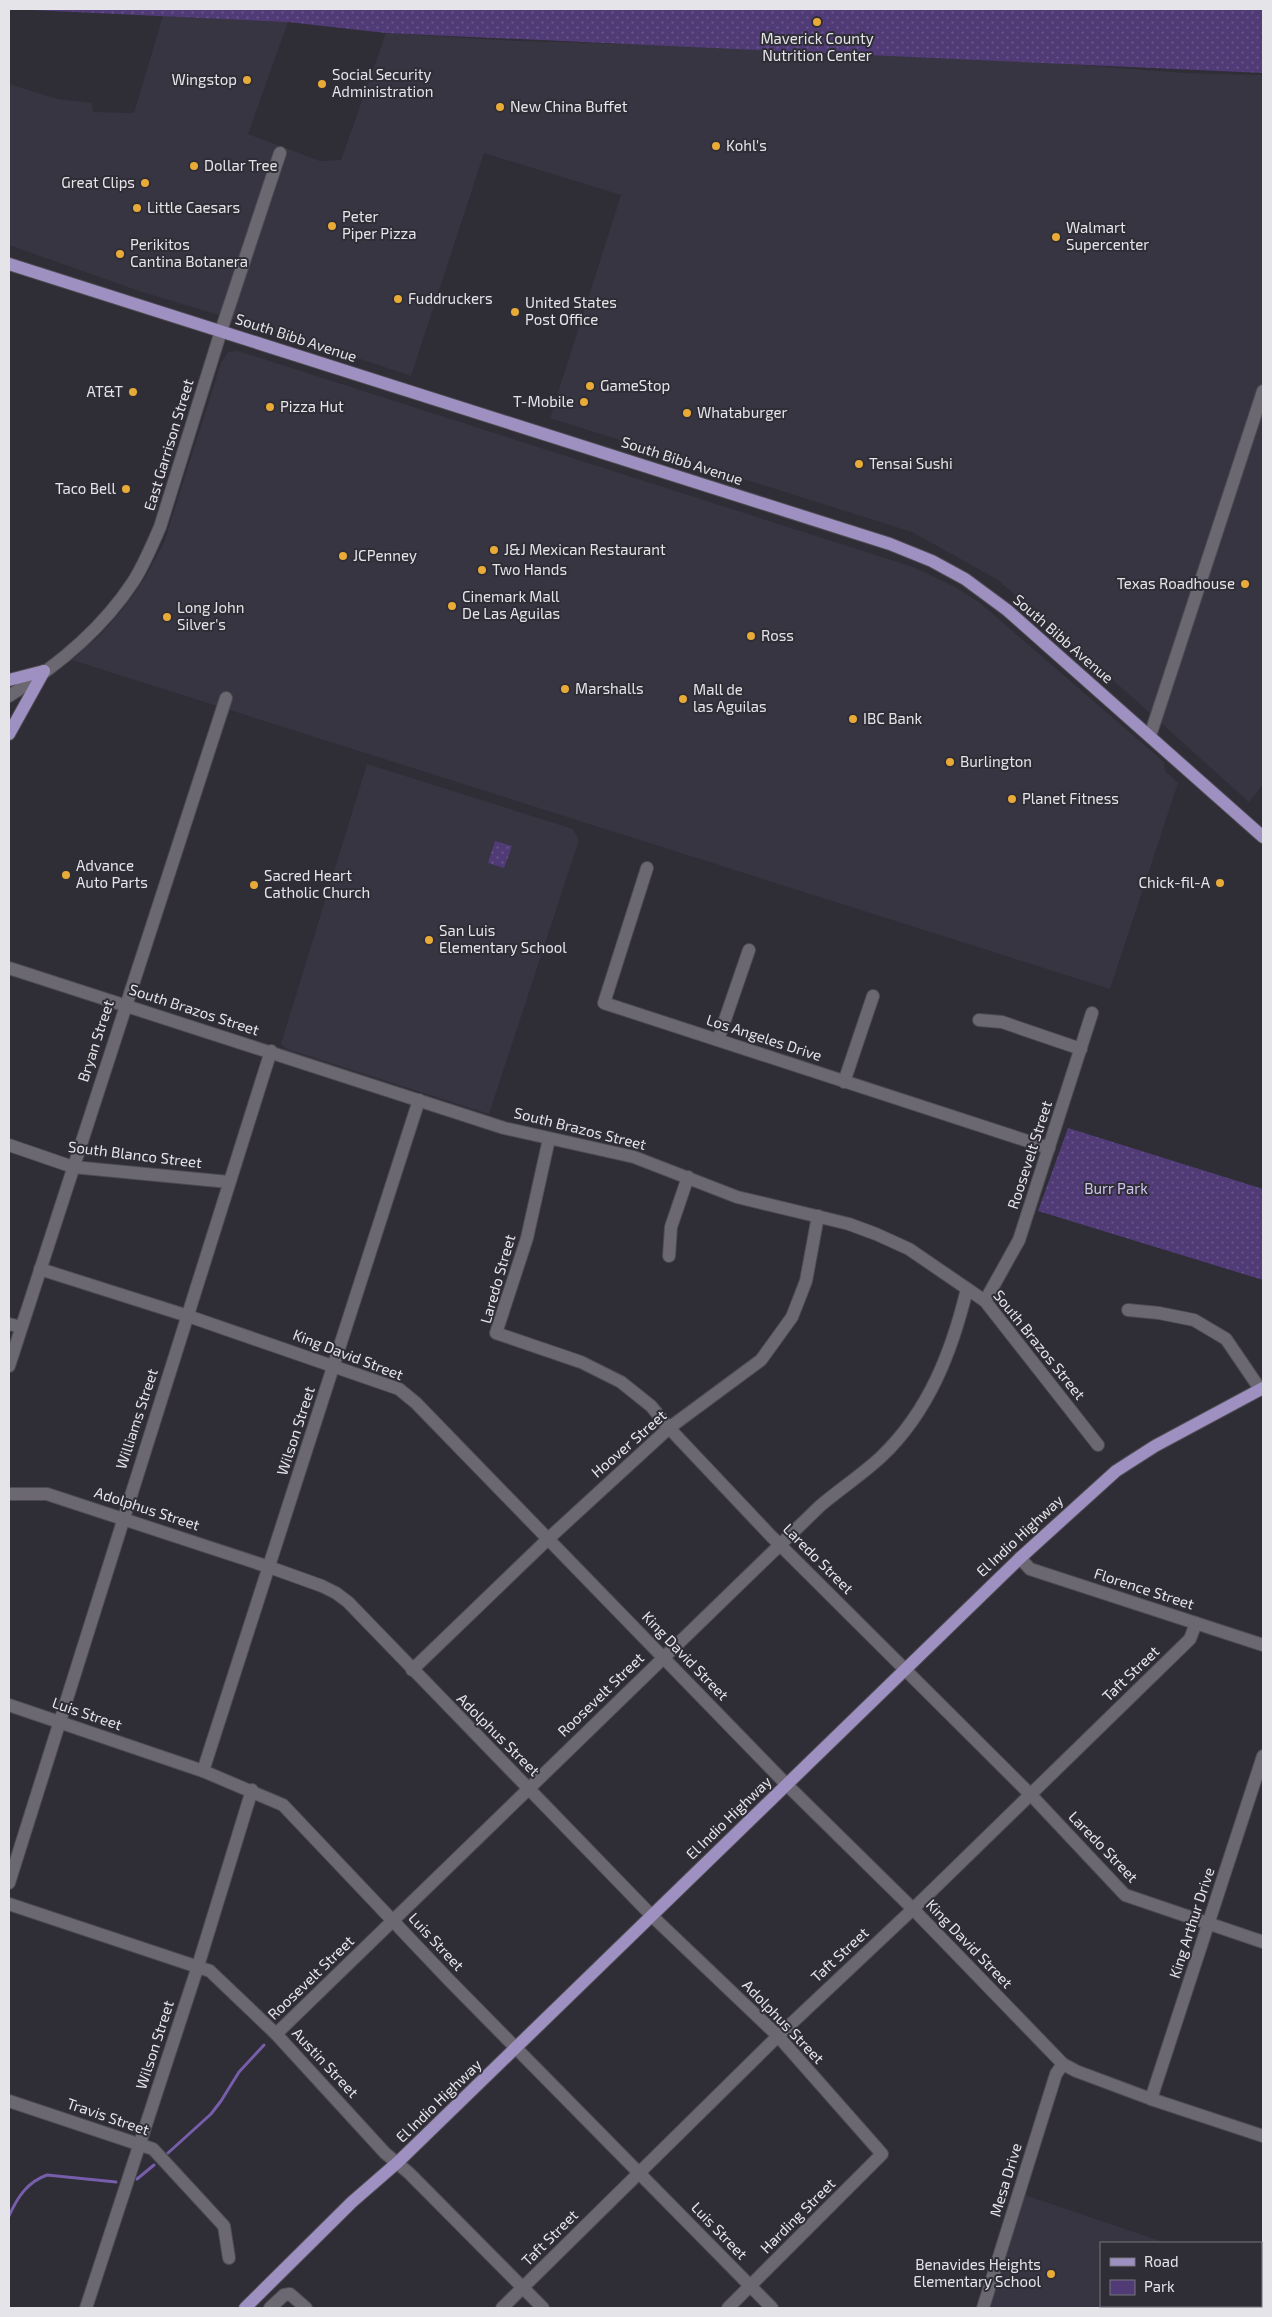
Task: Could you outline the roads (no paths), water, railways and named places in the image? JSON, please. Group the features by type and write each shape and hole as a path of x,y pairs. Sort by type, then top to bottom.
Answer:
{"main road":[{"name":"South Bibb Avenue","path":"9,264 890,544 932,561 965,579 1007,610 1263,837"},
{"path":"9,680 44,671"},
{"path":"9,734 44,671"},
{"name":"El Indio Highway","path":"245,2308 352,2202 398,2162 517,2048 1020,1558 1116,1470 1155,1446 1262,1389"}],"street":[{"name":"East Garrison Street","path":"9,696 33,681 98,627 133,582 150,551 160,527 221,331 280,153"},
{"path":"1150,736 1263,391"},
{"name":"Bryan Street","path":"9,1366 15,1326 40,1269 226,698"},
{"name":"Los Angeles Drive","path":"647,868 604,1003 1049,1148"},
{"path":"718,1040 750,950"},
{"name":"South Brazos Street","path":"9,968 271,1051 504,1128 634,1157 737,1196 818,1216 876,1234 909,1249 986,1302 1098,1444"},
{"path":"844,1082 873,996"},
{"name":"Roosevelt Street","path":"986,1302 1019,1240 1092,1013"},
{"path":"978,1020 1002,1022 1080,1049"},
{"name":"Williams Street","path":"9,1883 122,1517 188,1316 271,1051"},
{"name":"Wilson Street","path":"203,1771 419,1100"},
{"name":"Laredo Street","path":"549,1139 527,1238 496,1332 581,1362 621,1382 651,1406 669,1428 1030,1795 1125,1895 1263,1942"},
{"name":"South Blanco Street","path":"9,1145 73,1167 229,1182"},
{"path":"668,1256 671,1227 688,1177"},
{"name":"Hoover Street","path":"412,1670 548,1538 669,1428 761,1360 792,1317 806,1281 818,1216"},
{"name":"King David Street","path":"40,1269 188,1316 399,1389 416,1403 787,1785 913,1909 1063,2064 1151,2099 1263,2136"},
{"name":"Roosevelt Street","path":"276,2034 395,1921 528,1788 781,1543 820,1506 883,1455 907,1427 934,1386 959,1322 967,1289"},
{"path":"1128,1310 1159,1313 1194,1320 1226,1339 1262,1389"},
{"name":"Adolphus Street","path":"9,1494 47,1494 122,1517 269,1567 336,1593 348,1602 652,1916 778,2036 876,2146"},
{"name":"Florence Street","path":"1020,1558 1030,1569 1263,1645"},
{"name":"Taft Street","path":"502,2308 778,2036 913,1909 1190,1639 1196,1623"},
{"name":"Luis Street","path":"9,1704 203,1771 283,1804 449,1980 772,2308"},
{"name":"King Arthur Drive","path":"1151,2099 1263,1756"},
{"name":"Wilson Street","path":"86,2308 198,1966 252,1790"},
{"name":"Austin Street","path":"9,1904 210,1971 276,2034 385,2152 398,2162 543,2308"},
{"name":"Mesa Drive","path":"983,2308 1056,2074 1063,2064"},
{"name":"Travis Street","path":"9,2101 153,2149 224,2226 229,2258"},
{"name":"Harding Street","path":"728,2308 882,2154 876,2146"},
{"path":"270,2308 284,2294 290,2294 306,2308"}],"waterway":[{"path":"168,2153 211,2114 239,2072 264,2045"},
{"path":"137,2179 154,2165"},
{"path":"9,2216 28,2186 47,2175 116,2182"}],"place":[{"name":"Maverick County Nutrition Center","path":"817,22"},
{"name":"Wingstop","path":"247,80"},
{"name":"Social Security Administration","path":"322,84"},
{"name":"New China Buffet","path":"500,107"},
{"name":"Kohl's","path":"716,146"},
{"name":"Dollar Tree","path":"194,166"},
{"name":"Great Clips","path":"145,183"},
{"name":"Little Caesars","path":"137,208"},
{"name":"Peter Piper Pizza","path":"332,226"},
{"name":"Walmart Supercenter","path":"1056,237"},
{"name":"Perikitos Cantina Botanera","path":"120,254"},
{"name":"Fuddruckers","path":"398,299"},
{"name":"United States Post Office","path":"515,312"},
{"name":"GameStop","path":"590,386"},
{"name":"AT&T","path":"133,392"},
{"name":"T-Mobile","path":"584,402"},
{"name":"Pizza Hut","path":"270,407"},
{"name":"Whataburger","path":"687,413"},
{"name":"Tensai Sushi","path":"859,464"},
{"name":"Taco Bell","path":"126,489"},
{"name":"J&J Mexican Restaurant","path":"494,550"},
{"name":"JCPenney","path":"343,556"},
{"name":"Two Hands","path":"482,570"},
{"name":"Texas Roadhouse","path":"1245,584"},
{"name":"Cinemark Mall De Las Aguilas","path":"452,606"},
{"name":"Long John Silver's","path":"167,617"},
{"name":"Ross","path":"751,636"},
{"name":"Marshalls","path":"565,689"},
{"name":"Mall de las Aguilas","path":"683,699"},
{"name":"IBC Bank","path":"853,719"},
{"name":"Burlington","path":"950,762"},
{"name":"Planet Fitness","path":"1012,799"},
{"name":"Advance Auto Parts","path":"66,875"},
{"name":"Chick-fil-A","path":"1220,883"},
{"name":"Sacred Heart Catholic Church","path":"254,885"},
{"name":"San Luis Elementary School","path":"429,940"},
{"name":"Benavides Heights Elementary School","path":"1051,2274"}],"park label":[{"name":"Burr Park","path":"1116,1189"}]}
